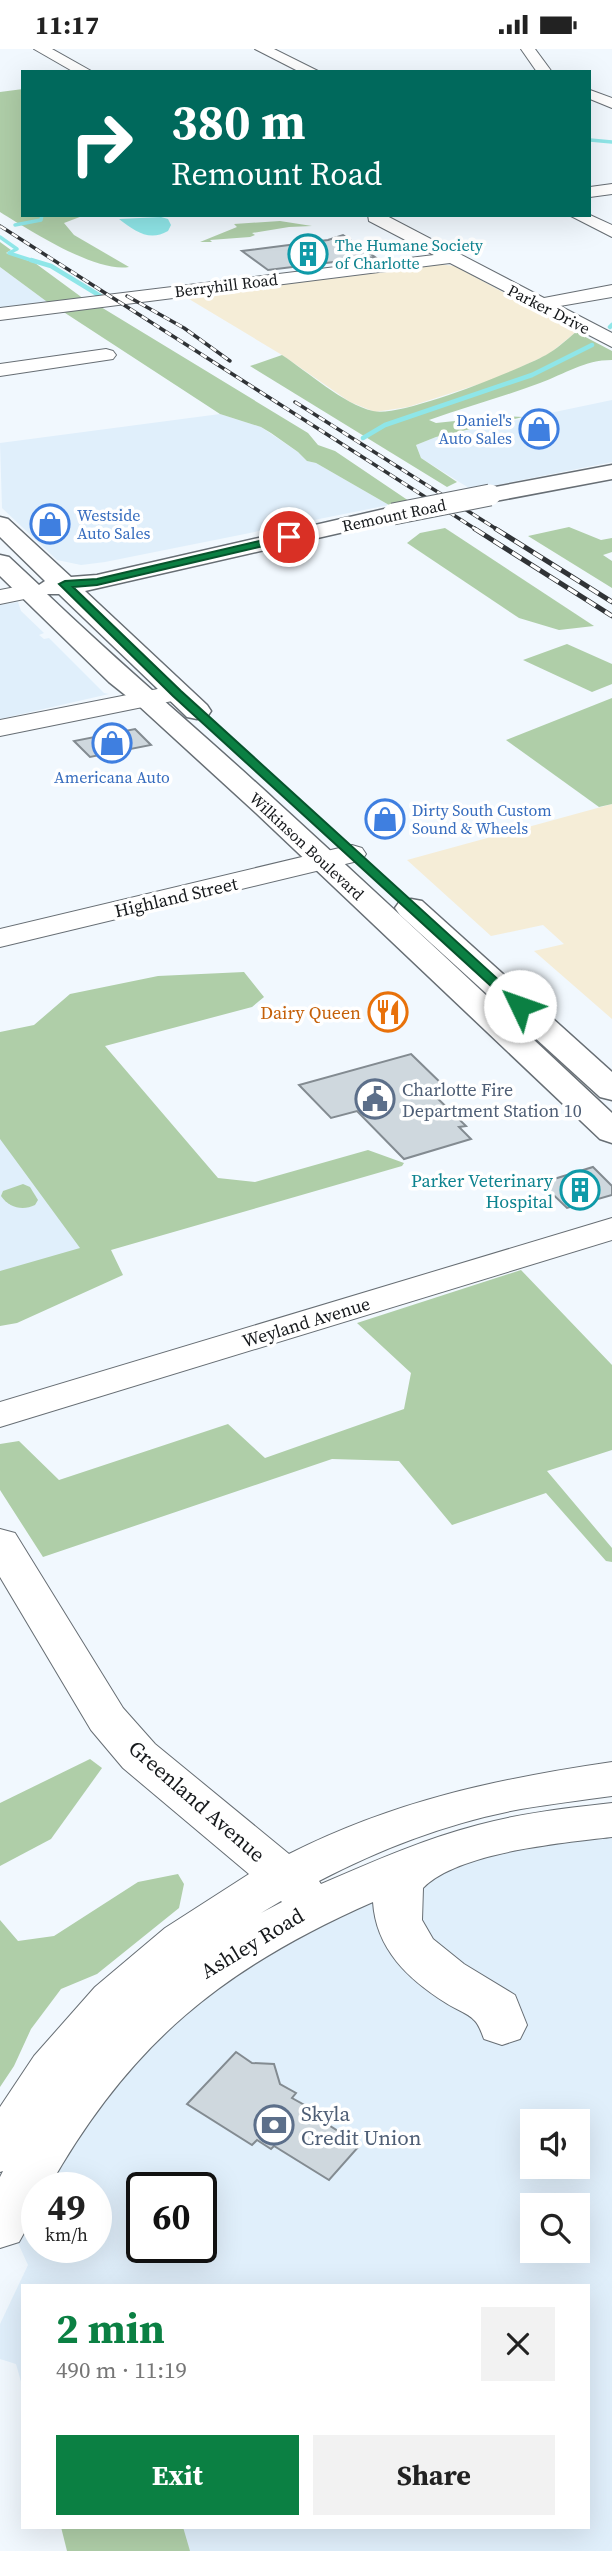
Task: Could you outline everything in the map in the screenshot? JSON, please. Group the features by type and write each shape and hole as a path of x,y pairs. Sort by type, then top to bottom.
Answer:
{"main road":[{"name":"Remount Road","path":"31,591 65,584 97,582 393,514 612,472"},
{"name":"Wilkinson Boulevard","path":"0,524 65,584 163,696 338,858 612,1132"},
{"name":"Wilkinson Boulevard","path":"0,562 118,676 163,696"},
{"name":"Wilkinson Boulevard","path":"338,858 612,1090"},
{"path":"567,1089 612,1121"}],"street":[{"path":"41,49 82,70"},
{"path":"262,49 309,70"},
{"path":"528,49 544,70"},
{"path":"591,94 612,103"},
{"path":"591,193 612,189"},
{"path":"591,194 612,204"},
{"name":"Parker Drive","path":"375,217 612,341"},
{"path":"581,217 612,232"},
{"name":"Berryhill Road","path":"0,314 452,258"},
{"path":"540,304 612,291"},
{"path":"0,370 106,355"},
{"name":"Remount Road","path":"0,597 31,591"},
{"path":"0,728 163,696"},
{"name":"Highland Street","path":"0,938 338,858"},
{"name":"Weyland Avenue","path":"0,1415 612,1229"},
{"name":"Greenland Avenue","path":"0,1543 107,1719 139,1756 301,1890"},
{"name":"Ashley Road","path":"0,2225 32,2167 82,2090 130,2034 166,2001 258,1935 301,1890 368,1836 441,1811 537,1788 612,1779"},
{"name":"Ashley Road","path":"0,2150 25,2106 54,2066 126,1988 195,1931 301,1890 429,1859 512,1834 612,1820"},
{"path":"429,1859 407,1872 399,1884 396,1906 401,1929 429,1965 457,1986 497,2008 502,2025"}],"shaded area":[{"path":"430,263 455,266 576,332 549,354 495,379 408,407 375,412 350,402 282,355 179,293"},
{"path":"0,267 50,304 0,310"},
{"path":"612,400 612,462 472,490 421,458 416,445 436,437"},
{"path":"220,414 261,427 307,461 316,463 389,505 81,565 57,560 2,508 0,443"},
{"path":"18,602 21,611 44,633 39,635 44,639 49,638 104,693 109,694 0,719 0,605"},
{"path":"612,804 612,1019 534,951 564,944 543,925 491,936 407,860"},
{"path":"0,1125 97,1255 0,1283"},
{"path":"612,1834 612,2551 72,2551 65,2529 590,2529 590,2284 21,2284 21,2382 16,2364 0,2359 0,2324 27,2263 112,2263 112,2172 53,2172 121,2069 240,1965 436,1871 502,1851"},
{"path":"21,2228 21,2250 18,2243"}],"green space":[{"path":"21,89 21,217 80,217 64,223 74,235 129,267 115,267 81,257 0,212 0,92"},
{"path":"280,221 312,226 289,227 252,233 255,235 250,237 200,242 237,227 234,224"},
{"path":"0,242 11,250 6,253 35,263 84,299 50,304 0,267"},
{"path":"96,304 308,433 318,445 335,451 409,501 389,505 316,463 307,461 261,427 220,414 59,309"},
{"path":"576,332 612,351 612,360 584,365 526,388 429,420 436,423 502,416 523,417 436,437 416,445 421,458 457,482 447,487 250,366 282,355 350,402 373,411 387,411 433,400 511,371 550,353"},
{"path":"569,527 601,540 612,538 612,552 603,555 612,561 612,588 528,536"},
{"path":"445,528 594,626 559,630 519,618 407,543 420,533"},
{"path":"567,644 612,664 612,684 592,692 523,660"},
{"path":"612,698 612,804 599,807 506,740"},
{"path":"244,972 264,997 252,1007 105,1046 218,1178 255,1182 368,1150 404,1163 402,1166 111,1250 123,1275 17,1323 0,1326 0,1271 80,1248 0,1139 0,1032 34,1025 70,994 158,976"},
{"path":"23,1184 30,1187 38,1200 35,1205 16,1207 1,1196 3,1191"},
{"path":"521,1270 612,1365 612,1450 547,1471 612,1548 612,1562 606,1561 546,1493 452,1525 399,1461 332,1459 43,1557 0,1490 0,1444 19,1441 59,1480 228,1424 265,1458 404,1409 411,1373 357,1323"},
{"path":"90,1759 102,1768 51,1839 0,1866 0,1803"},
{"path":"178,1874 184,1884 179,1908 97,1974 61,1989 31,2029 14,2066 0,2087 0,1920 18,1941 54,1936 138,1882"},
{"path":"62,2529 184,2529 190,2551 67,2551"}],"water":[{"path":"119,219 168,219 171,225 168,231 155,235 142,234"}],"building":[{"name":"The Humane Society of Charlotte","path":"343,235 375,257 268,270 242,251 328,240"},
{"name":"Americana Auto","path":"135,729 151,745 90,757 74,741"},
{"name":"Charlotte Fire Department Station 10","path":"411,1054 446,1088 431,1092 466,1126 459,1127 471,1139 404,1159 357,1111 331,1118 299,1085"},
{"name":"Parker Veterinary Hospital","path":"593,1167 612,1186 612,1195 567,1208 541,1183"},
{"name":"Skyla Credit Union","path":"236,2052 252,2063 274,2064 280,2084 296,2093 292,2098 308,2107 305,2110 360,2145 329,2180 274,2146 271,2149 257,2140 252,2145 187,2104"}],"waterway":[{"path":"591,140 612,142"},
{"path":"15,225 41,220 42,217"},
{"path":"0,237 17,249 9,253 37,262"},
{"path":"31,260 51,266 102,297"},
{"path":"363,438 385,425 532,375 592,345"}],"railway":[{"path":"0,226 477,530"},
{"path":"127,296 184,328 230,361"},
{"path":"295,402 498,530"},
{"path":"475,529 612,616"},
{"path":"496,529 612,602"}],"place":[{"name":"The Humane Society of Charlotte","path":"308,254"},
{"name":"Daniel's Auto Sales","path":"539,429"},
{"name":"Westside Auto Sales","path":"50,524"},
{"name":"Americana Auto","path":"112,743"},
{"name":"Dirty South Custom Sound & Wheels","path":"385,819"},
{"name":"Dairy Queen","path":"388,1012"},
{"name":"Charlotte Fire Department Station 10","path":"375,1099"},
{"name":"Parker Veterinary Hospital","path":"580,1190"},
{"name":"Skyla Credit Union","path":"274,2125"}],"route":[{"path":"289,537 97,582 65,584 177,693 520,1006"}]}
